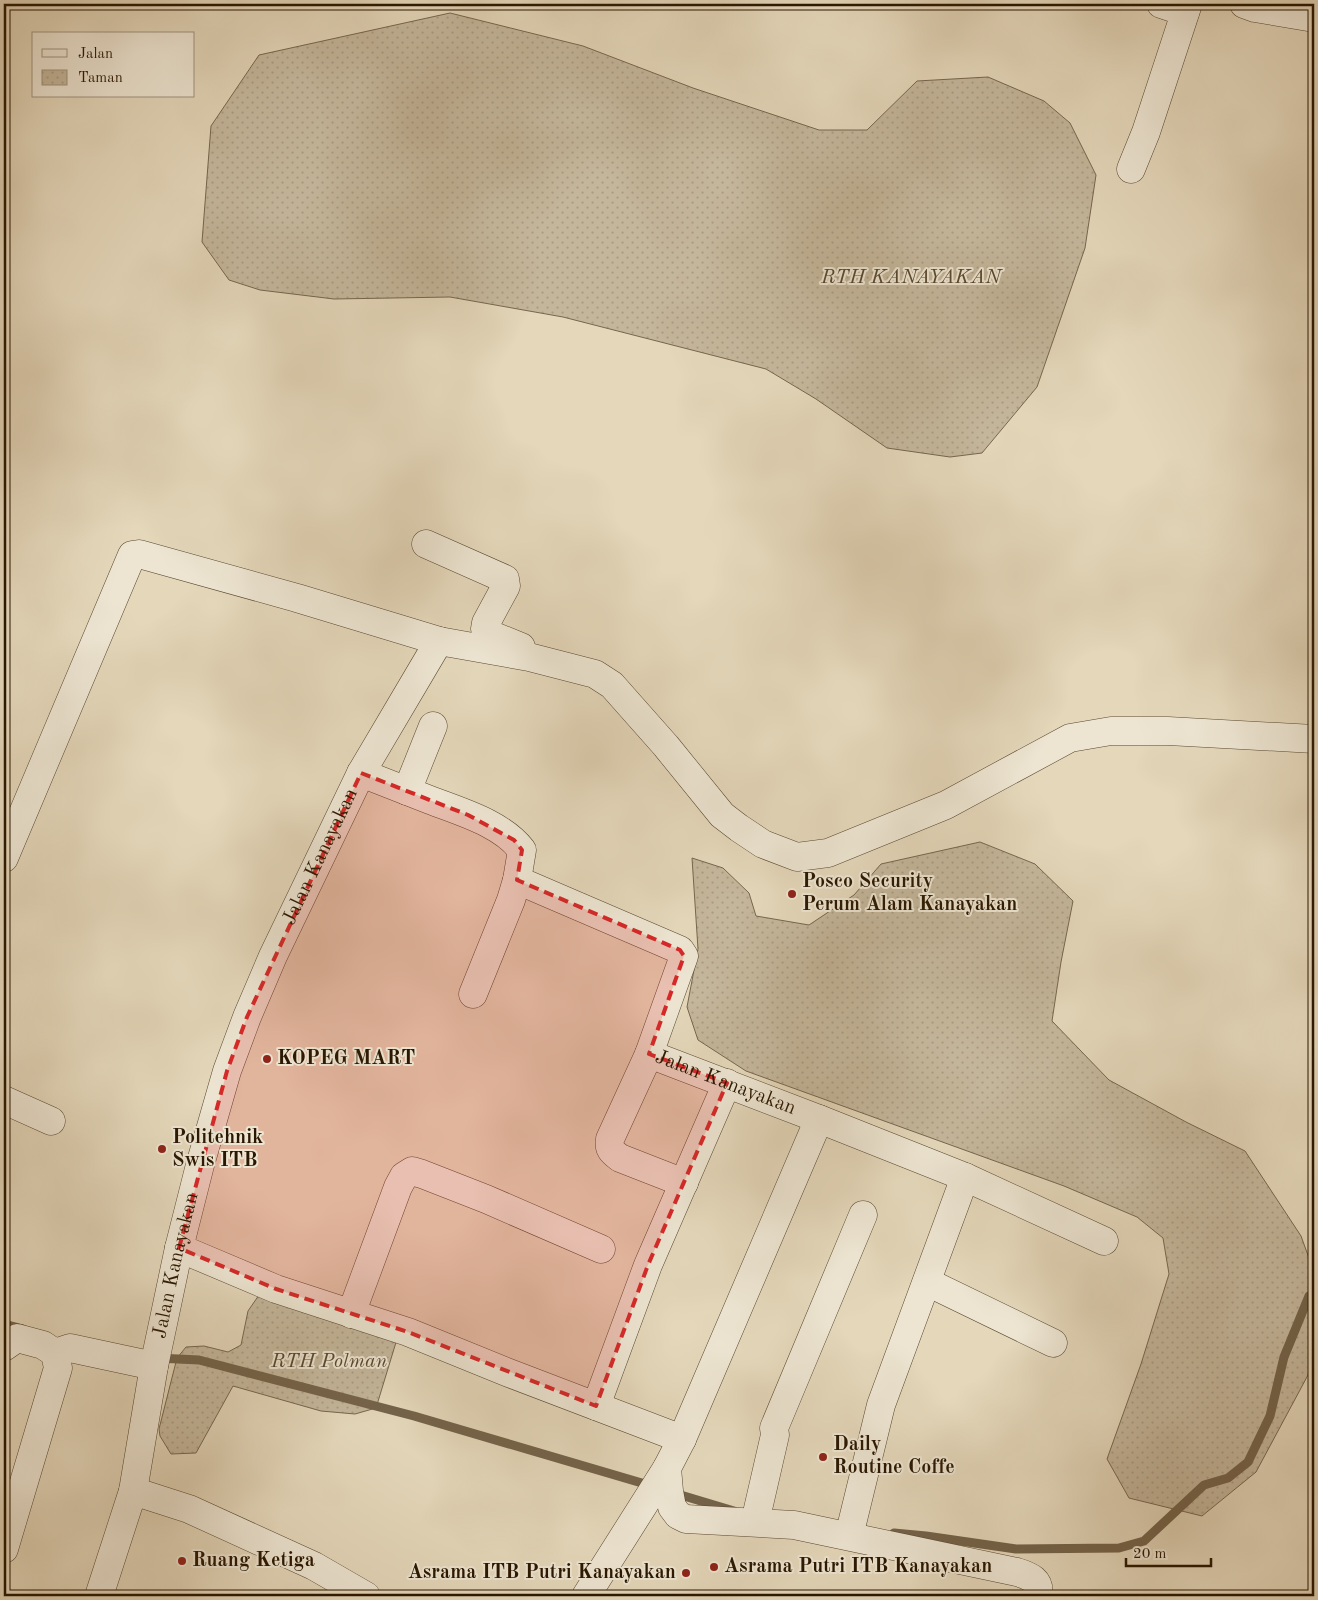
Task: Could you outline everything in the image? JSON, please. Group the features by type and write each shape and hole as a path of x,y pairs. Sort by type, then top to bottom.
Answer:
{"street":[{"path":"1244,4 1255,8 1314,18"},
{"path":"1131,169 1146,132 1178,7"},
{"path":"426,544 505,579 506,586 486,624 485,629 489,634 573,668"},
{"path":"4,858 13,811 132,555 138,554 297,598 439,641 529,657 595,674 612,685 666,746 722,815 763,844 797,857 828,853 946,805 1070,738 1111,731 1168,731 1314,739"},
{"path":"361,773 439,641"},
{"path":"407,791 433,726"},
{"name":"Jalan Kanayakan","path":"100,1596 133,1491 154,1366 179,1248 226,1071 273,956 361,773 468,815 492,826 514,840 522,850 517,880 680,950 684,956 649,1054 965,1177 1104,1241"},
{"path":"473,994 511,900 517,880"},
{"path":"649,1054 610,1138 609,1146 612,1152 620,1158 684,1184"},
{"path":"596,1406 648,1264 727,1083"},
{"path":"4,1100 51,1121"},
{"path":"586,1596 667,1468 682,1439 819,1120"},
{"path":"351,1314 398,1187 404,1176 412,1171 486,1199 601,1249"},
{"path":"849,1536 881,1405 965,1177"},
{"path":"755,1522 775,1435 774,1428 863,1214"},
{"path":"179,1248 276,1290 408,1332 682,1439"},
{"path":"927,1282 1053,1343"},
{"path":"4,1347 18,1338 43,1345 55,1353 58,1368 4,1549"},
{"path":"55,1353 70,1348 154,1366"},
{"path":"667,1468 672,1507 678,1515 686,1519 794,1525 849,1536 1027,1575 1037,1584 1039,1589 1038,1596"},
{"path":"133,1491 198,1513 314,1566 366,1596"}],"highlighted area":[{"path":"361,773 468,815 514,840 522,850 517,880 680,950 684,956 649,1054 727,1083 648,1265 596,1406 408,1332 276,1289 179,1248 227,1071 247,1017"}],"green space":[{"name":"RTH KANAYAKAN","path":"450,13 583,46 693,88 819,130 867,130 917,81 988,77 1044,101 1070,123 1096,175 1085,248 1037,387 982,453 950,457 887,448 816,399 766,369 563,317 450,297 334,299 260,290 229,280 202,242 211,126 259,55"},
{"path":"980,842 1035,864 1073,901 1052,1021 1109,1080 1186,1122 1245,1151 1301,1236 1314,1272 1314,1333 1308,1375 1256,1472 1202,1516 1129,1498 1107,1459 1141,1364 1169,1274 1163,1238 1137,1217 1064,1186 746,1071 698,1040 687,1007 698,949 692,858 723,868 749,893 756,916 809,925 854,895 881,864"},
{"name":"RTH Polman","path":"259,1295 397,1339 376,1408 355,1414 321,1411 233,1386 196,1453 171,1454 160,1436 159,1429 177,1358 186,1347 204,1346 228,1352 241,1345 248,1311"}],"waterway":[{"path":"894,1533 1016,1549 1119,1548 1144,1541 1204,1485 1228,1478 1248,1462 1270,1416 1284,1357 1309,1296 1314,1294"},
{"path":"4,1324 23,1329"},
{"path":"157,1358 199,1360 414,1416 652,1486"},
{"path":"674,1493 734,1511"}],"place":[{"name":"Posco Security Perum Alam Kanayakan","path":"792,894"},
{"name":"KOPEG MART","path":"267,1059"},
{"name":"Politehnik Swis ITB","path":"162,1149"},
{"name":"Daily Routine Coffe","path":"823,1457"},
{"name":"Ruang Ketiga","path":"182,1561"},
{"name":"Asrama Putri ITB Kanayakan","path":"714,1567"},
{"name":"Asrama ITB Putri Kanayakan","path":"686,1573"}]}
